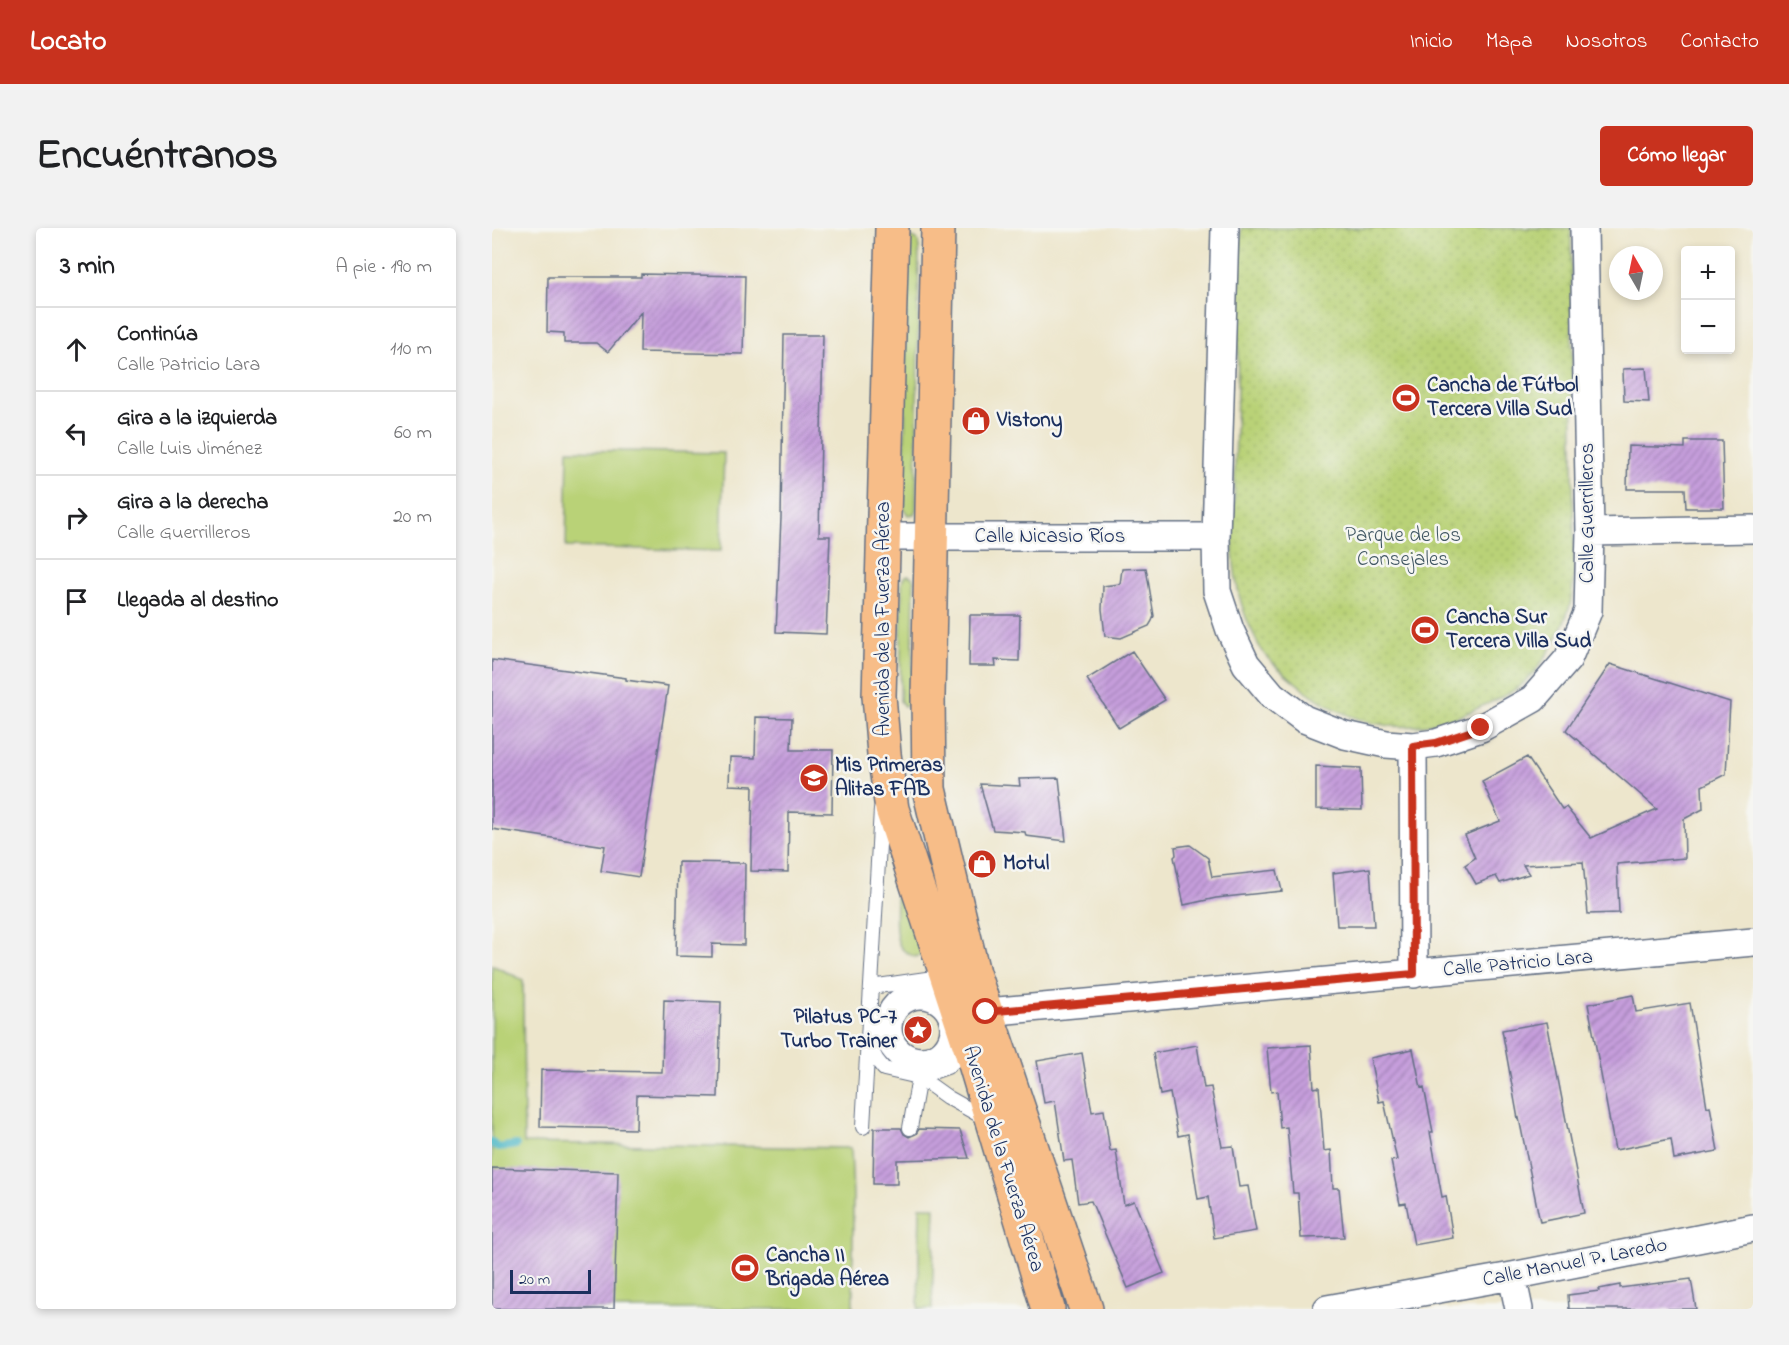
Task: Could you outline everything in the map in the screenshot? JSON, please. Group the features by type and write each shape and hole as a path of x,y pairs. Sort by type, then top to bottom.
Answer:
{"highway":[{"name":"Avenida de la Fuerza Aérea","path":"892,228 879,696 884,754 892,808 960,974"},
{"name":"Avenida de la Fuerza Aérea","path":"938,228 927,750 929,789 971,1031 993,1122 1048,1309"},
{"name":"Avenida de la Fuerza Aérea","path":"971,1031 1086,1309"}],"street":[{"name":"Calle Guerrilleros","path":"1225,228 1216,537 1217,591 1230,630 1246,664 1272,694 1304,719 1345,735 1386,744 1413,746 1436,743 1481,728 1533,699 1568,659 1588,611 1590,532 1584,228"},
{"path":"1590,532 1753,529"},
{"name":"Calle Nicasio Ríos","path":"884,537 1216,537"},
{"path":"1413,746 1414,974"},
{"name":"Calle Patricio Lara","path":"971,1031 1414,974 1753,942"},
{"name":"Calle Manuel P. Laredo","path":"1330,1309 1512,1276 1753,1228"},
{"path":"1512,1276 1519,1309"}],"lane":[{"path":"863,1127 884,754"},
{"path":"871,987 960,974"},
{"path":"919,1077 947,1067 971,1031"},
{"path":"868,1044 884,1069 919,1077 947,1097 993,1122"},
{"path":"910,1128 919,1077"}],"green space":[{"name":"Parque de los Consejales","path":"1241,228 1571,228 1574,569 1572,596 1563,624 1547,655 1534,673 1511,692 1455,718 1431,724 1383,725 1360,720 1316,698 1273,663 1261,649 1242,605 1233,552"},
{"path":"912,237 919,243 916,509 914,514 908,515 904,510 907,244 908,239"},
{"path":"568,450 724,453 721,551 566,547"},
{"path":"908,575 914,581 912,697 910,704 904,706 900,701 902,582"},
{"path":"899,859 923,954 915,957 903,950 897,939 895,917"},
{"path":"492,965 523,980 524,1143 851,1148 853,1309 492,1309"},
{"path":"920,1207 935,1207 932,1309 918,1309"}],"building":[{"path":"641,274 745,276 743,354 640,352 641,312 608,352 596,343 564,343 564,333 547,332 548,277 641,277"},
{"path":"784,335 823,335 819,536 830,536 826,634 776,632 781,518"},
{"path":"1646,368 1649,402 1624,401 1623,369"},
{"path":"1685,441 1722,441 1724,508 1686,508 1685,489 1627,489 1628,446 1685,448"},
{"path":"1146,568 1154,616 1149,626 1121,638 1105,636 1102,609 1103,586 1120,584 1122,569"},
{"path":"970,615 1020,615 1019,661 995,660 996,666 969,666"},
{"path":"1132,651 1165,700 1119,728 1087,679"},
{"path":"492,660 668,686 639,877 601,871 605,846 492,829"},
{"path":"1610,664 1730,702 1726,774 1702,786 1703,809 1684,819 1685,858 1617,864 1619,913 1588,914 1583,862 1523,865 1529,874 1500,883 1496,876 1476,884 1465,865 1475,858 1465,835 1500,821 1482,781 1527,757 1562,809 1566,807 1591,838 1657,809 1566,730"},
{"path":"756,717 792,718 791,750 833,750 832,813 789,812 788,872 751,871 753,786 729,785 730,757 755,758"},
{"path":"1316,766 1361,768 1362,810 1316,809"},
{"path":"1059,778 1066,841 1026,836 1025,832 993,830 980,784 1020,786 1019,779"},
{"path":"1190,845 1208,858 1212,877 1277,870 1282,891 1216,898 1184,905 1174,857 1175,847"},
{"path":"678,862 745,863 744,945 712,944 712,957 676,956"},
{"path":"1370,868 1374,926 1337,926 1333,873"},
{"path":"1633,995 1636,1012 1690,1003 1707,1107 1710,1106 1718,1151 1674,1159 1671,1139 1615,1150 1588,1004"},
{"path":"664,1000 721,1002 718,1097 637,1095 636,1129 540,1127 541,1070 662,1072"},
{"path":"1547,1022 1584,1213 1540,1222 1502,1030"},
{"path":"1197,1045 1204,1088 1211,1087 1222,1147 1233,1146 1239,1187 1248,1186 1256,1231 1214,1238 1208,1197 1198,1199 1188,1134 1178,1136 1170,1093 1160,1095 1153,1053"},
{"path":"1311,1045 1314,1088 1319,1087 1324,1151 1331,1150 1333,1188 1339,1188 1344,1237 1301,1238 1298,1193 1293,1193 1287,1127 1280,1128 1277,1091 1271,1092 1267,1048"},
{"path":"1413,1049 1421,1088 1424,1087 1442,1197 1446,1196 1453,1238 1414,1245 1406,1203 1400,1204 1391,1161 1397,1160 1384,1101 1379,1102 1370,1058"},
{"path":"1082,1053 1092,1112 1104,1110 1110,1151 1116,1150 1124,1205 1134,1201 1164,1273 1128,1288 1091,1201 1078,1203 1072,1160 1064,1161 1055,1101 1044,1103 1037,1061"},
{"path":"874,1128 901,1128 909,1137 916,1134 919,1129 960,1130 969,1158 897,1160 897,1184 873,1184"},
{"path":"492,1168 618,1172 614,1309 492,1309"},
{"path":"1691,1279 1696,1309 1569,1309 1568,1295 1600,1291 1599,1289 1620,1285 1620,1288"}],"waterway":[{"path":"492,1143 499,1148 516,1145"}],"place":[{"name":"Cancha de Fútbol Tercera Villa Sud","path":"1406,398"},
{"name":"Vistony","path":"976,421"},
{"name":"Cancha Sur Tercera Villa Sud","path":"1425,630"},
{"name":"Mis Primeras Alitas FAB","path":"814,778"},
{"name":"Motul","path":"982,864"},
{"name":"Pilatus PC-7 Turbo Trainer","path":"918,1030"},
{"name":"Cancha II Brigada Aérea","path":"745,1268"}],"route":[{"path":"986,1012 1414,974 1413,746 1436,743 1481,728"}]}
